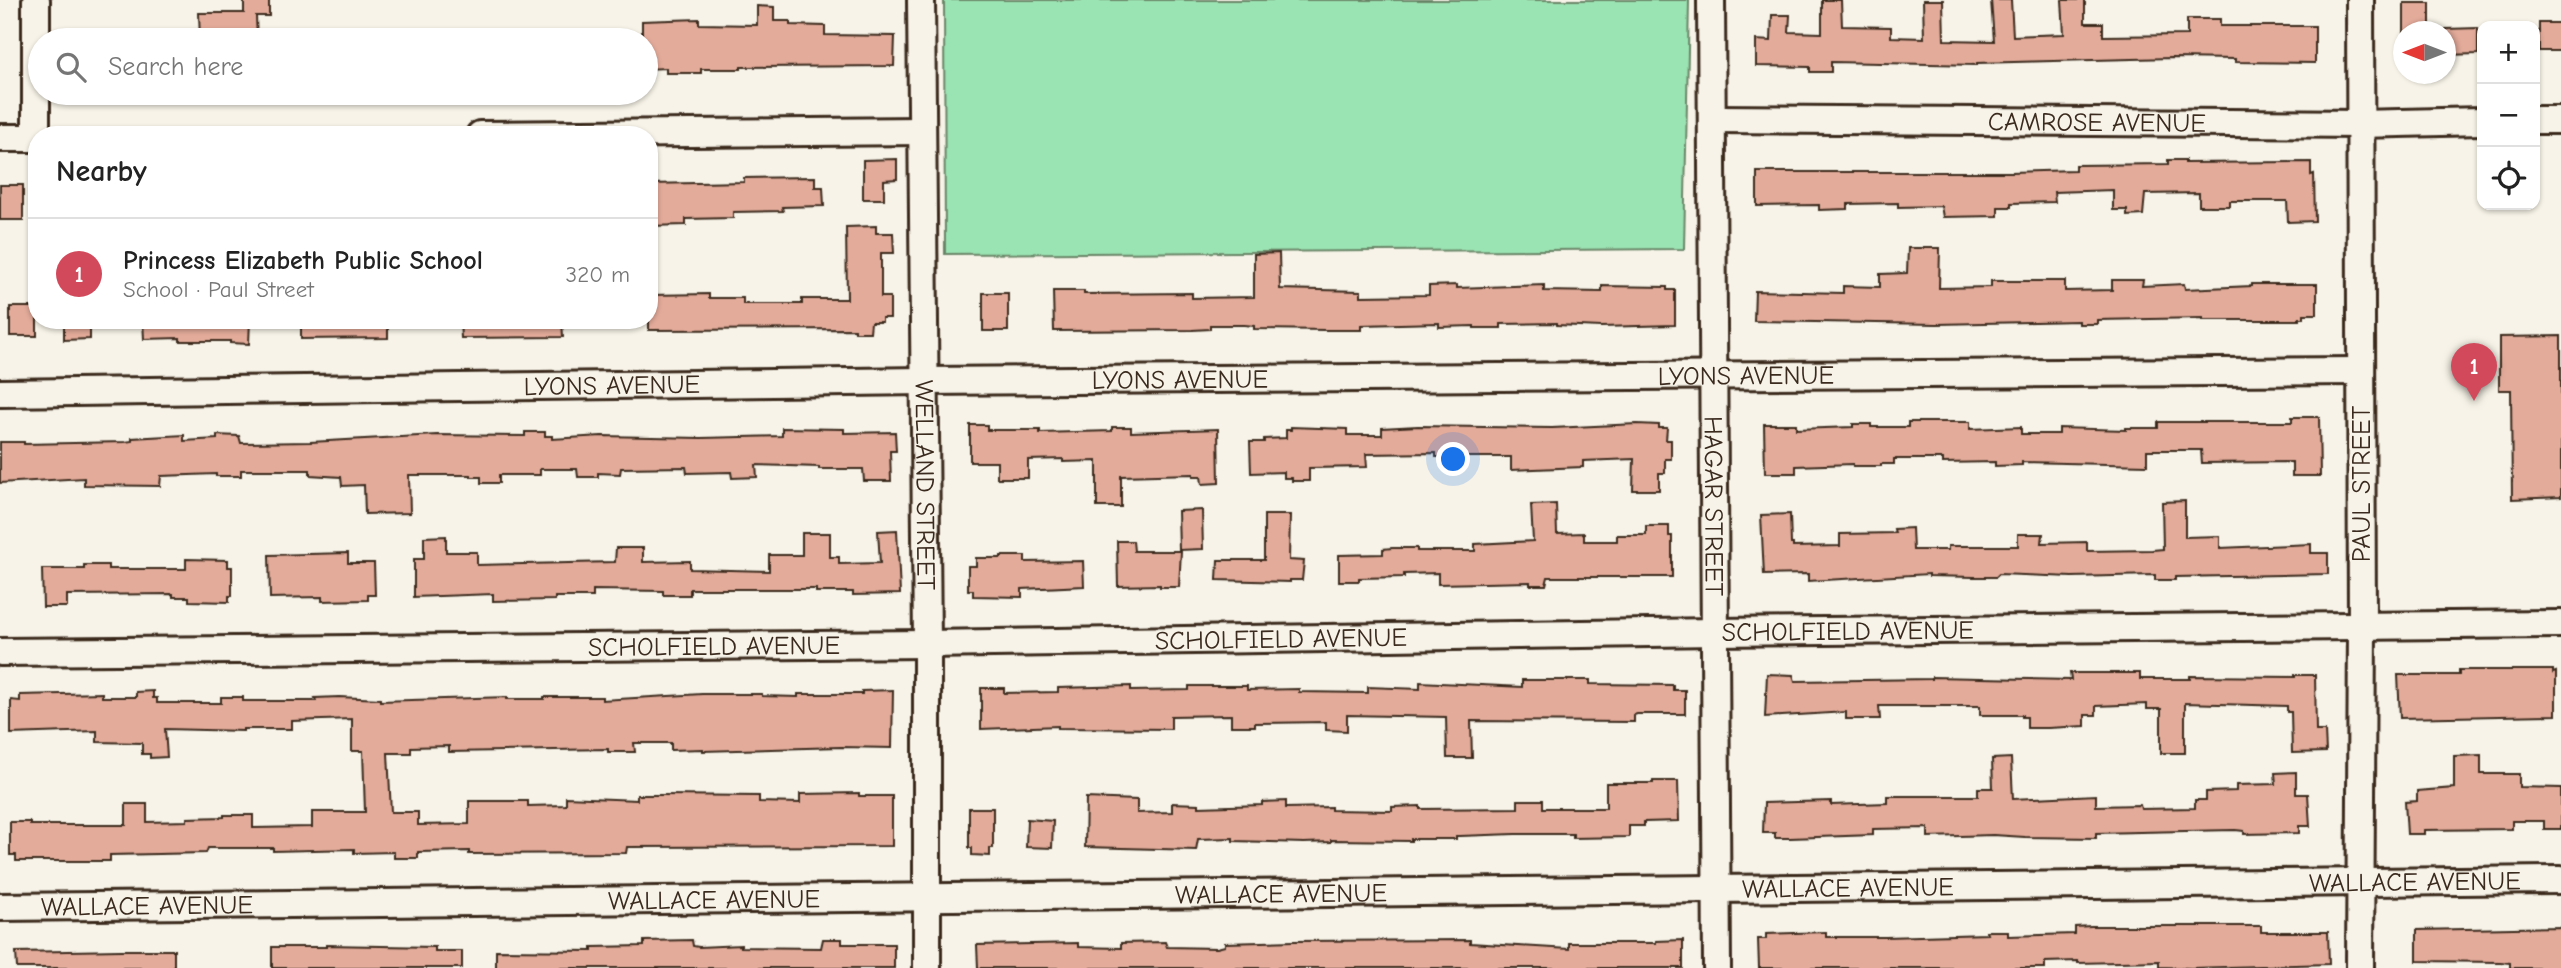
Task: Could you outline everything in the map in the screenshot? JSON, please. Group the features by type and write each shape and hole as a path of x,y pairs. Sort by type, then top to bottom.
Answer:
{"street":[{"path":"36,0 36,28"},
{"name":"WELLAND STREET","path":"921,0 928,968"},
{"name":"HAGAR STREET","path":"1711,0 1717,968"},
{"name":"PAUL STREET","path":"2360,0 2360,968"},
{"path":"36,105 36,126"},
{"name":"CAMROSE AVENUE","path":"1712,119 2359,124 2477,121"},
{"path":"2540,120 2561,120"},
{"path":"658,133 922,131"},
{"path":"0,138 28,138"},
{"name":"LYONS AVENUE","path":"0,393 923,382 2360,371"},
{"name":"SCHOLFIELD AVENUE","path":"0,652 2561,625"},
{"name":"WALLACE AVENUE","path":"0,907 2561,880"}],"green space":[{"path":"944,0 1689,0 1684,249 945,254"}],"building":[{"path":"244,0 269,0 269,16 256,16 256,28 200,28 199,13 244,13"},
{"path":"1822,0 1841,0 1842,26 1891,27 1891,37 1924,38 1923,0 1943,0 1944,40 1994,41 1991,0 2011,0 2013,36 2064,34 2062,0 2085,0 2085,23 2103,23 2103,36 2187,35 2187,19 2220,19 2220,26 2315,26 2315,63 2172,58 1977,65 1831,62 1831,72 1810,72 1810,67 1756,66 1756,40 1771,41 1772,15 1790,15 1789,32 1822,33"},
{"path":"2404,3 2430,3 2430,21 2404,21"},
{"path":"757,6 774,7 774,21 790,21 790,25 825,26 825,35 895,36 894,66 741,67 701,69 701,73 666,73 666,68 658,68 658,28 642,28 642,21 699,19 699,24 757,25"},
{"path":"2540,23 2561,23 2561,51 2540,51"},
{"path":"2477,28 2477,54 2456,55 2456,29"},
{"path":"897,159 897,179 884,180 884,199 863,199 863,160"},
{"path":"2168,160 2185,160 2185,163 2311,162 2311,175 2314,174 2315,221 2288,222 2287,201 2230,201 2230,206 2199,206 2199,193 2145,194 2143,215 2127,216 2127,210 2113,210 2113,190 2054,192 2055,202 2011,203 2011,207 1998,207 1998,216 1943,217 1941,206 1898,207 1898,203 1848,204 1848,209 1819,210 1819,205 1757,206 1757,172 2011,172 2075,170 2075,165 2168,164"},
{"path":"815,177 815,187 823,187 824,206 782,207 783,211 733,212 733,218 686,219 686,225 658,226 658,184 744,182 744,178"},
{"path":"0,185 23,185 23,220 0,220"},
{"path":"876,226 876,233 893,233 894,253 881,253 881,297 890,297 890,318 882,318 882,322 871,322 870,332 855,332 855,329 649,330 658,329 658,295 709,294 709,298 743,298 743,304 802,304 802,299 847,299 846,227"},
{"path":"1908,248 1940,248 1939,288 1991,287 1991,281 2065,281 2065,291 2112,290 2112,280 2143,280 2142,286 2184,284 2185,289 2252,284 2317,284 2317,314 2304,314 2304,318 2299,320 2097,320 2097,324 2079,324 2079,321 1937,324 1754,321 1755,291 1843,293 1843,286 1880,287 1880,274 1907,273"},
{"path":"1279,253 1280,289 1361,291 1361,296 1429,295 1429,286 1457,285 1457,288 1544,285 1544,291 1602,292 1602,286 1667,287 1667,290 1675,290 1675,325 1601,327 1557,323 1501,324 1501,328 1474,328 1439,327 1439,323 1361,325 1361,330 1325,330 1210,325 1210,329 1192,330 1054,331 1053,291 1084,291 1084,294 1192,293 1192,298 1254,297 1254,254"},
{"path":"983,293 1008,293 1008,331 983,331"},
{"path":"10,307 28,307 28,329 37,329 37,336 10,336"},
{"path":"64,329 90,329 90,339 64,340"},
{"path":"143,329 250,329 249,344 230,341 180,341 180,338 144,339"},
{"path":"301,329 388,329 388,338 301,339"},
{"path":"460,329 563,329 563,337 461,338"},
{"path":"2561,336 2561,497 2512,499 2511,390 2499,390 2499,337"},
{"path":"2292,417 2319,417 2320,476 2292,476 2292,462 2202,463 2201,450 2147,450 2147,465 2022,462 2022,465 1995,466 1995,462 1943,463 1943,459 1894,459 1894,464 1881,466 1796,466 1796,473 1765,473 1764,424 1796,424 1796,429 1853,427 1853,424 1908,427 1908,422 1970,422 1970,429 2021,427 2021,434 2059,434 2059,428 2126,430 2158,428 2158,422 2292,422"},
{"path":"1637,424 1667,428 1666,440 1671,440 1671,459 1665,459 1665,473 1659,473 1659,490 1633,490 1634,459 1583,461 1583,467 1511,470 1511,457 1436,457 1436,453 1366,454 1367,467 1309,468 1309,481 1292,481 1292,478 1284,478 1284,472 1251,473 1250,442 1286,438 1286,430 1291,430 1291,427 1347,429 1347,435 1382,435 1382,428 1418,426 1552,428"},
{"path":"970,425 987,425 987,430 1040,430 1040,433 1112,431 1112,427 1131,427 1131,432 1218,429 1219,483 1202,484 1201,476 1193,474 1121,476 1121,507 1097,507 1097,461 1028,460 1028,478 997,478 997,462 970,462"},
{"path":"782,428 844,429 844,433 895,432 896,451 890,451 891,481 864,481 863,469 756,465 757,477 732,478 731,472 687,473 686,467 621,468 620,474 598,473 598,477 578,477 577,469 540,469 540,475 499,475 499,483 481,483 481,477 471,475 409,475 410,513 365,514 364,485 342,486 341,477 310,475 310,470 241,470 241,476 161,476 160,486 84,485 84,478 0,483 0,442 125,442 132,441 132,438 184,435 184,441 217,439 217,435 239,436 241,443 310,442 437,435 525,436 525,432 545,432 545,436 552,436 552,439 602,436 701,438 782,436"},
{"path":"2185,501 2185,537 2220,536 2220,548 2311,544 2311,553 2328,553 2328,574 2175,577 2175,580 2155,580 2155,575 2072,577 1999,574 1996,577 1974,577 1929,574 1808,581 1808,574 1764,575 1761,515 1790,514 1793,547 1840,546 1840,534 1895,533 1894,529 1912,528 1913,550 1948,550 1948,546 2018,546 2018,534 2043,534 2042,543 2087,542 2087,551 2152,550 2163,549 2162,502"},
{"path":"1556,504 1557,534 1584,533 1584,541 1617,541 1617,535 1646,535 1646,526 1669,526 1669,536 1672,536 1672,577 1548,577 1546,585 1530,585 1530,582 1438,584 1438,573 1339,581 1339,555 1383,554 1383,549 1392,548 1475,551 1475,544 1533,541 1531,505"},
{"path":"1202,510 1203,549 1179,550 1178,511"},
{"path":"1264,515 1290,515 1289,560 1304,561 1302,580 1217,580 1218,560 1264,560"},
{"path":"897,530 900,594 853,595 853,592 816,592 816,589 690,589 690,595 663,595 663,591 593,590 593,597 555,597 555,600 493,601 493,594 414,597 414,559 424,559 424,537 446,536 446,552 477,552 477,565 615,562 616,548 643,548 643,562 690,561 690,569 769,571 769,555 802,555 802,533 830,533 830,557 839,557 839,564 880,563 878,531"},
{"path":"1117,541 1133,541 1134,551 1181,551 1179,587 1118,586"},
{"path":"348,553 348,563 374,563 375,595 368,595 368,600 270,598 269,555"},
{"path":"1025,556 1025,562 1083,561 1084,586 1022,589 1022,597 973,596 973,590 968,590 968,566 976,566 976,558"},
{"path":"186,559 228,560 228,567 232,567 232,596 229,596 229,602 189,601 189,597 173,597 173,594 67,595 67,607 43,607 42,569 84,569 84,565 108,565 108,569 186,569"},
{"path":"2459,670 2553,670 2553,673 2556,672 2556,715 2400,718 2398,675 2459,675"},
{"path":"2070,673 2140,673 2140,679 2315,675 2316,731 2325,731 2326,752 2292,753 2291,712 2287,712 2287,706 2185,703 2185,753 2161,753 2161,709 2147,709 2147,704 2096,706 2096,715 2085,715 2085,726 2048,728 2027,728 2027,717 2022,715 1980,715 1980,706 1879,706 1880,719 1846,719 1846,712 1765,717 1767,674 1793,675 1795,681 1932,677 2071,680"},
{"path":"1522,680 1590,680 1590,684 1673,685 1673,690 1685,690 1685,714 1637,714 1634,715 1634,722 1471,721 1472,758 1447,758 1446,717 1347,715 1347,731 1326,730 1326,722 1231,726 1231,715 1171,716 1171,729 1058,726 981,729 981,688 1004,688 1004,693 1058,692 1058,688 1131,686 1131,691 1189,690 1189,686 1247,686 1247,690 1299,689 1299,692 1368,693 1368,687 1420,689 1420,682 1522,687"},
{"path":"893,690 892,748 703,751 671,750 671,743 634,743 635,752 608,752 608,749 449,752 449,746 411,747 411,753 388,753 391,812 418,812 418,825 469,824 469,801 528,801 528,806 566,805 566,797 637,800 637,795 662,795 759,796 759,802 800,803 800,794 859,793 859,796 892,796 892,846 627,847 626,853 418,852 418,858 394,858 394,852 354,853 354,849 273,851 273,848 208,848 206,853 110,855 110,861 16,861 16,855 10,855 10,822 30,822 30,825 126,825 126,804 147,804 147,822 253,815 253,828 312,827 312,812 365,812 363,751 352,751 352,719 292,721 292,729 165,729 167,757 150,758 150,754 142,754 142,743 97,742 97,731 11,734 11,700 20,701 20,695 102,693 102,697 136,697 136,692 153,691 153,698 157,698 157,703 221,703 221,697 243,697 243,701 316,701 315,698 339,697 380,701 507,697 602,697 602,700 702,694 798,697 798,694 862,694 862,691"},
{"path":"2481,755 2481,774 2519,774 2519,787 2561,788 2561,829 2544,829 2544,821 2512,821 2512,829 2424,830 2424,834 2407,834 2405,802 2417,801 2417,791 2454,788 2454,756"},
{"path":"2011,758 2013,799 2096,795 2096,806 2140,805 2141,809 2195,808 2195,800 2206,800 2206,792 2236,791 2236,785 2276,784 2275,773 2296,772 2296,794 2308,794 2310,826 2299,826 2299,833 2244,834 2244,831 2235,830 2096,833 2096,838 1993,835 1928,837 1928,828 1873,829 1873,835 1790,838 1775,838 1775,833 1763,833 1764,803 1831,801 1831,805 1887,803 1887,796 1978,796 1978,788 1993,788 1992,759"},
{"path":"1678,781 1679,821 1644,822 1644,826 1629,826 1629,837 1573,838 1573,834 1515,834 1411,841 1331,840 1304,843 1233,841 1233,838 1198,839 1196,850 1085,847 1086,798 1137,800 1137,813 1172,812 1172,803 1199,804 1199,807 1262,805 1262,802 1286,801 1286,808 1331,807 1331,810 1392,811 1392,807 1420,806 1420,809 1518,808 1518,800 1543,800 1543,808 1606,808 1606,783"},
{"path":"969,808 993,808 993,848 990,848 990,856 972,855 972,848 969,848"},
{"path":"1027,819 1053,821 1052,848 1026,847"},
{"path":"2261,926 2261,932 2328,932 2329,964 2191,968 2159,967 2159,961 2078,961 2045,962 2045,968 1759,968 1758,939 1766,939 1766,934 1826,932 1826,937 1886,937 2008,931 2008,936 2075,934 2075,927"},
{"path":"2561,927 2561,968 2510,968 2510,963 2500,962 2417,961 2417,930"},
{"path":"823,939 842,939 842,944 894,944 894,968 496,968 496,950 592,951 592,947 644,946 644,941 692,940 693,946 699,947 741,945 821,948"},
{"path":"1470,940 1470,943 1569,949 1569,943 1656,943 1683,940 1683,968 978,968 977,945 1078,943 1078,947 1121,948 1121,943 1165,942 1167,947 1217,948 1225,946 1225,943"},
{"path":"272,947 435,947 435,951 462,951 462,968 272,968"},
{"path":"174,950 174,968 17,968 16,952"}],"place":[{"name":"Princess Elizabeth Public School","path":"2474,401"}]}
